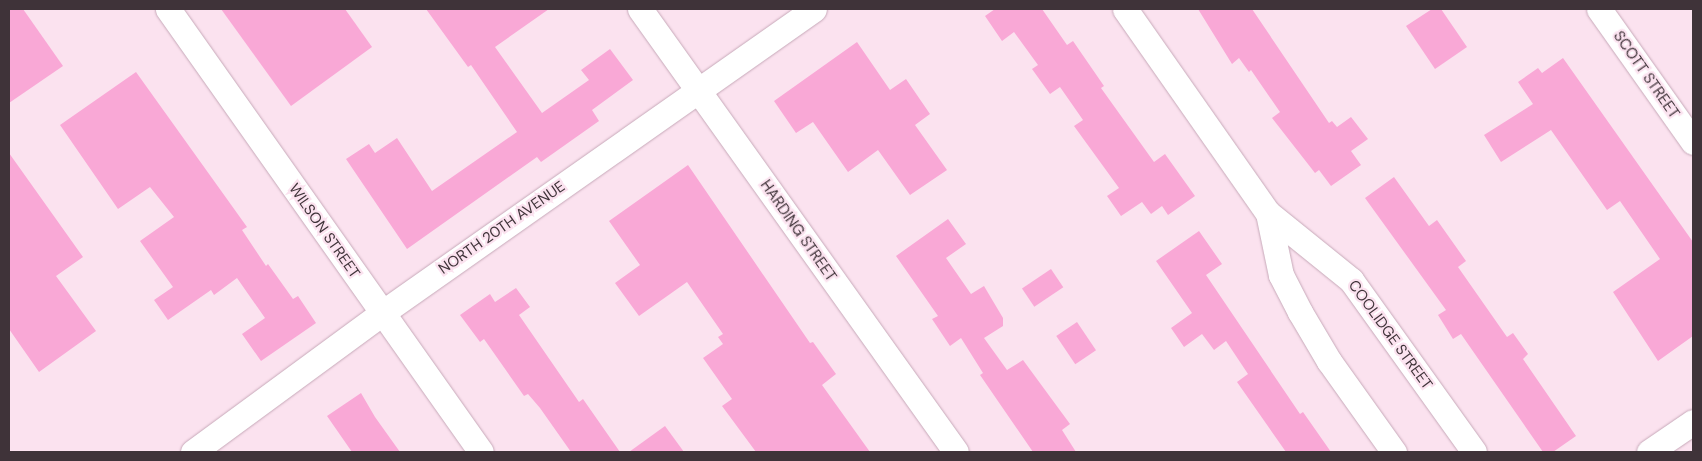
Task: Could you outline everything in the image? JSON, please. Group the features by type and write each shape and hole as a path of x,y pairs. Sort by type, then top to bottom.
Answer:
{"street":[{"name":"WILSON STREET","path":"168,9 481,452"},
{"name":"HARDING STREET","path":"640,9 956,452"},
{"name":"NORTH 20TH AVENUE","path":"193,452 382,313 814,9"},
{"name":"COOLIDGE STREET","path":"1125,9 1268,213 1351,280 1474,452"},
{"name":"SCOTT STREET","path":"1599,9 1693,142"},
{"name":"COOLIDGE STREET","path":"1268,213 1281,275 1300,312 1329,361 1394,452"},
{"path":"1649,452 1693,422"}],"building":[{"path":"9,9 23,9 63,66 9,103"},
{"path":"221,9 345,9 372,47 291,106"},
{"path":"426,9 549,9 495,47 542,113 589,80 581,70 610,49 633,80 592,110 599,121 541,162 537,157 407,249 346,159 369,144 375,153 397,138 432,191 517,132 471,65 468,67"},
{"path":"995,9 1042,9 1067,45 1073,41 1104,86 1101,88 1154,162 1165,154 1195,196 1168,215 1162,206 1151,214 1142,202 1121,216 1107,196 1119,188 1074,126 1083,120 1060,87 1050,94 1032,69 1038,65 1014,32 1002,41 985,16"},
{"path":"1198,9 1252,9 1329,123 1332,121 1337,127 1351,117 1368,139 1351,151 1361,165 1331,186 1319,170 1315,173 1272,118 1280,112 1251,70 1249,72 1239,58 1232,64"},
{"path":"1432,9 1441,9 1467,47 1435,69 1406,26"},
{"path":"857,42 890,90 906,79 930,114 915,125 947,170 910,195 878,150 848,172 813,122 796,133 774,101"},
{"path":"1563,58 1693,242 1693,336 1658,361 1613,292 1660,259 1620,201 1607,210 1551,130 1501,162 1484,135 1533,104 1518,82 1538,68 1542,73"},
{"path":"136,72 247,227 242,230 266,266 268,264 293,299 298,296 316,323 261,361 242,334 265,318 237,278 214,295 211,290 168,320 154,300 173,287 140,241 174,217 150,187 118,209 60,125"},
{"path":"9,153 83,257 56,276 96,331 39,372 9,329"},
{"path":"688,165 810,343 813,342 836,374 822,385 870,452 756,452 722,406 732,399 703,358 723,344 718,337 723,334 687,282 639,316 615,283 640,265 609,221"},
{"path":"1394,177 1429,226 1437,220 1466,261 1458,267 1507,337 1513,333 1528,354 1523,359 1576,436 1553,452 1543,452 1461,334 1453,339 1438,315 1446,310 1365,198"},
{"path":"948,219 966,244 946,258 971,294 984,286 1003,318 1003,326 984,338 1007,370 1023,360 1070,424 1062,430 1076,452 1033,452 980,375 983,373 961,338 950,346 932,319 938,316 896,256"},
{"path":"1199,231 1222,264 1206,275 1300,414 1303,412 1331,452 1286,452 1237,382 1248,374 1226,341 1214,350 1202,334 1184,347 1171,328 1192,313 1156,261"},
{"path":"1051,269 1063,287 1034,307 1022,289"},
{"path":"516,288 530,307 519,315 579,402 583,399 620,452 571,452 540,408 528,394 524,396 484,339 480,342 460,315 490,294 495,302"},
{"path":"1077,322 1096,350 1075,364 1056,336"},
{"path":"361,393 375,417 400,452 352,452 327,416"},
{"path":"665,426 684,452 629,452"}]}
